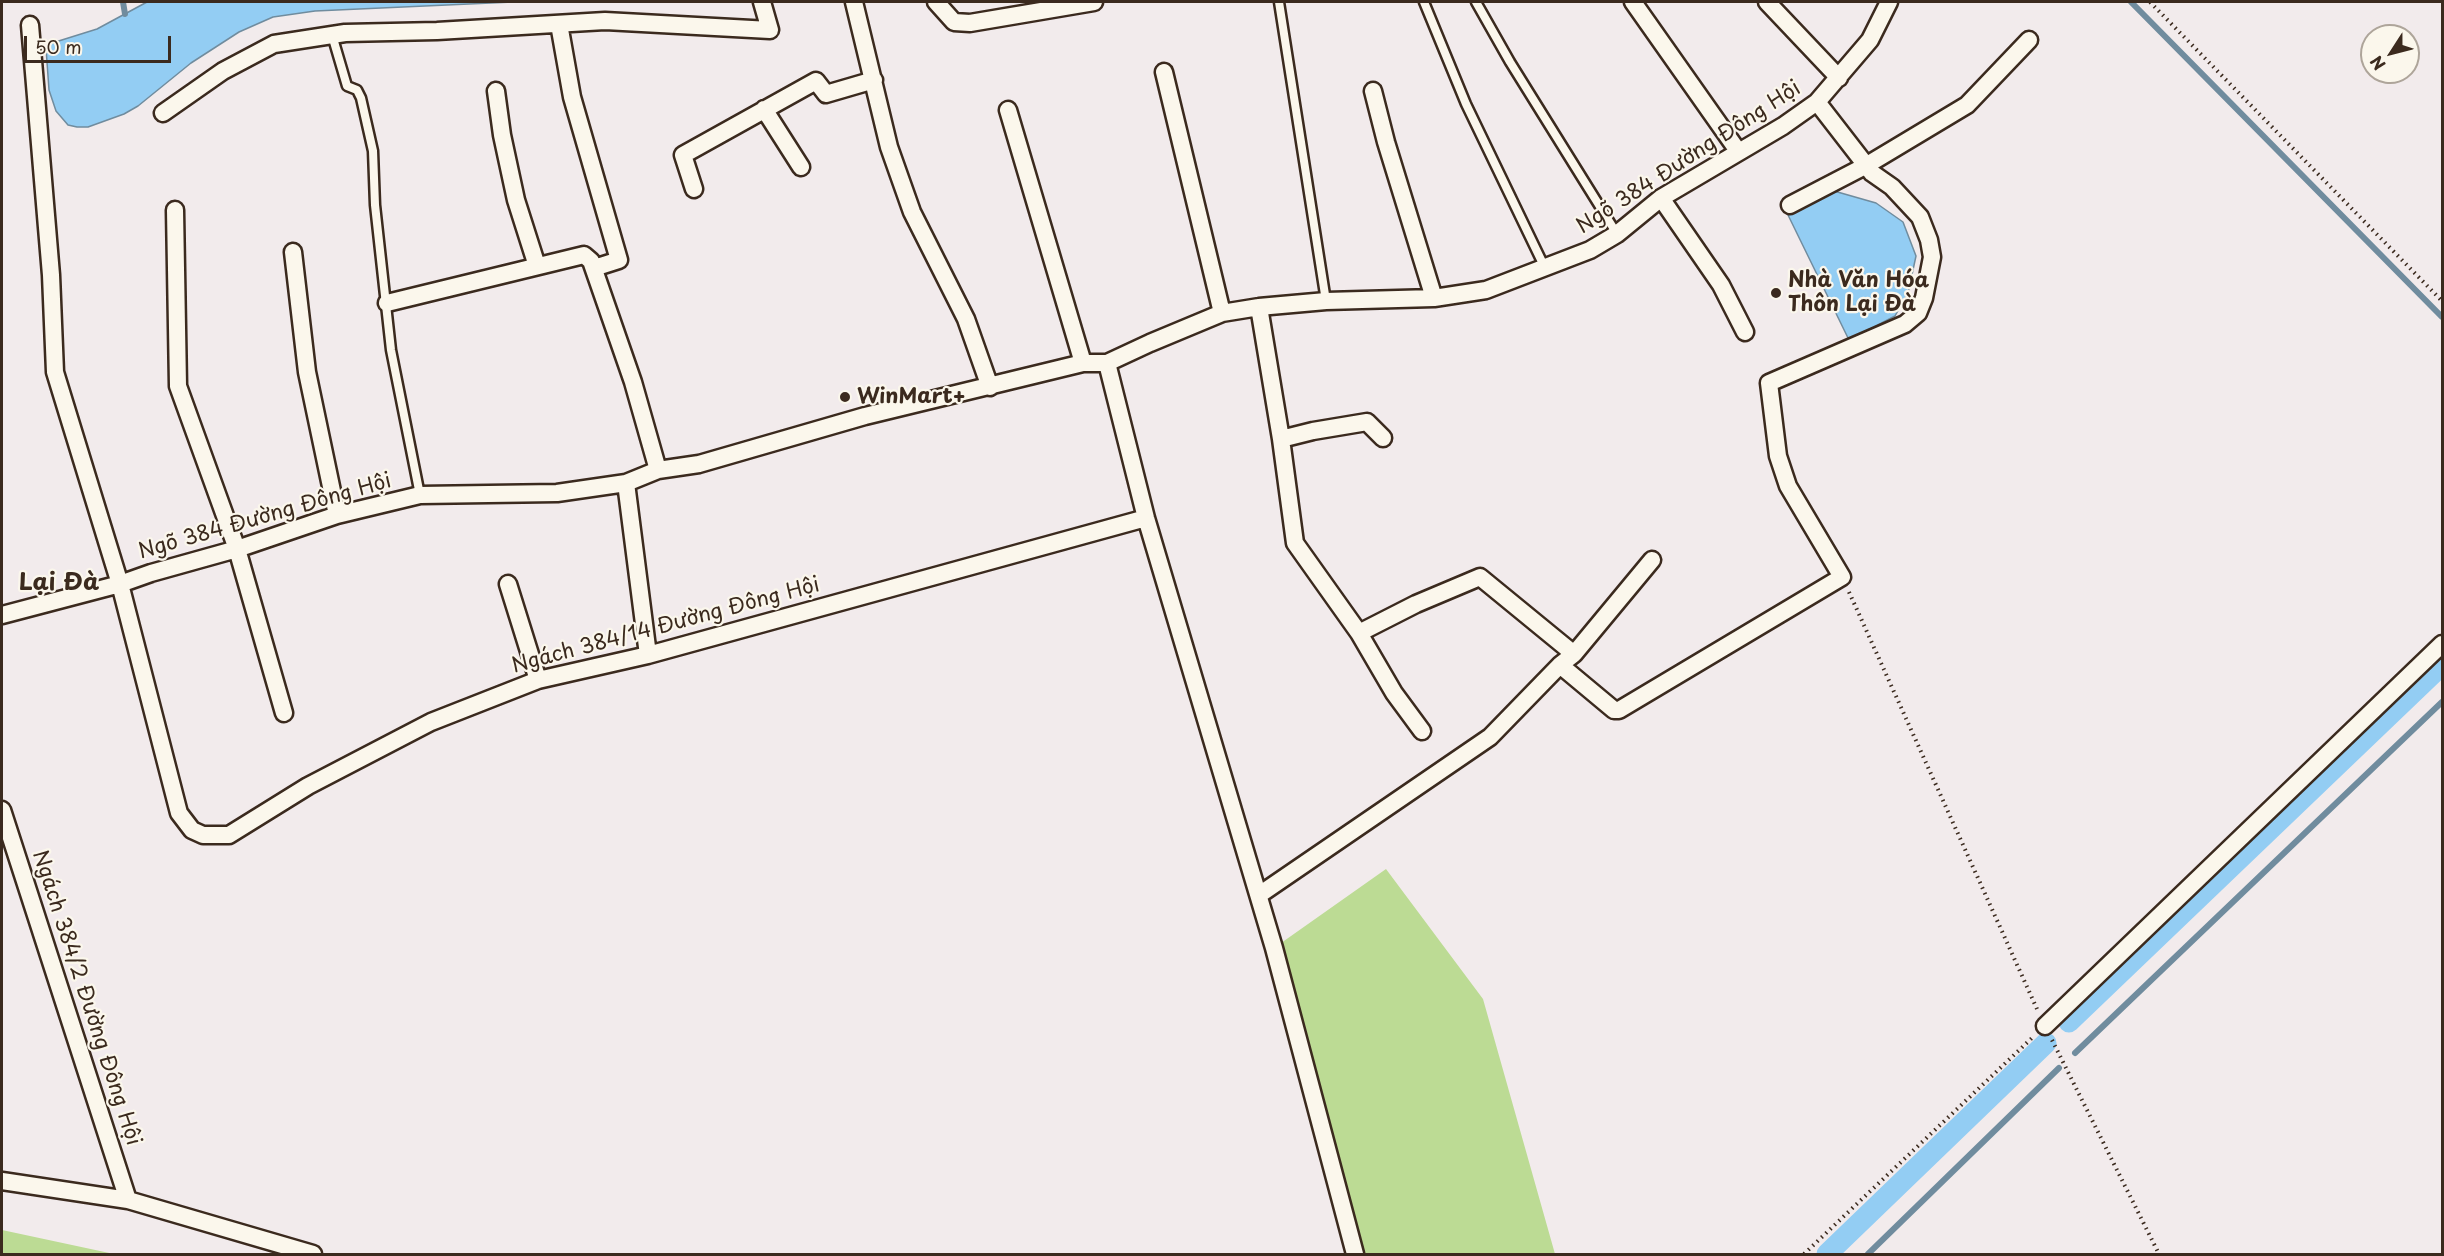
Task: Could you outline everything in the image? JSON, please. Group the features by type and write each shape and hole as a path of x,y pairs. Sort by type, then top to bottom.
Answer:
{"street":[{"path":"163,113 223,71 274,44 332,35 605,21 771,30 762,2"},
{"path":"854,2 889,147 912,212 966,319 990,387"},
{"path":"936,2 954,22 970,23 1094,2"},
{"path":"1633,2 1738,151"},
{"path":"1767,2 1839,78"},
{"name":"Ngõ 384 Đường Đông Hội","path":"2,615 120,584 237,549 337,514 420,495 557,493 626,483 658,470 699,464 865,416 1083,363 1107,363 1222,313 1326,301 1434,298 1486,290 1590,250 1617,234 1661,198 1783,126 1817,102 1870,40 1889,2"},
{"path":"559,24 572,97 619,260 594,268"},
{"name":"Ngách 384/14 Đường Đông Hội","path":"30,25 51,275 55,372 120,584 179,813 192,830 203,835 229,835 308,786 431,722 538,680 648,656 1146,518"},
{"path":"1790,205 1867,165 1967,105 2029,40"},
{"path":"1164,72 1222,313"},
{"path":"694,189 683,155 816,81 826,94 873,80"},
{"path":"496,91 502,135 516,200 537,266"},
{"path":"1373,92 1434,298"},
{"path":"1560,665 1614,710 1619,710 1842,577 1788,486 1778,456 1769,383 1905,324 1918,313 1924,298 1932,257 1929,240 1920,217 1867,165 1817,102"},
{"path":"764,109 801,167"},
{"path":"1008,110 1083,363"},
{"path":"1661,198 1721,285 1745,332"},
{"path":"175,210 178,386 237,549 284,713"},
{"path":"293,252 307,372 337,514"},
{"path":"387,303 584,255 591,261 594,268 633,382 658,470"},
{"path":"1259,307 1281,439 1294,543 1359,633 1394,693 1422,731"},
{"path":"1107,363 1146,518 1259,895 1355,1254"},
{"path":"1281,439 1367,422 1383,438"},
{"path":"626,483 648,656"},
{"path":"1259,895 1490,737 1560,665 1574,654 1652,560"},
{"path":"1359,633 1416,604 1480,577 1574,654"},
{"path":"508,584 538,680"},
{"path":"2045,1026 2442,644"},
{"name":"Ngách 384/2 Đường Đông Hội","path":"2,810 128,1200"},
{"path":"2,1181 128,1200 313,1254"}],"lane":[{"path":"1280,2 1326,301"},
{"path":"1424,2 1466,104 1545,268"},
{"path":"1476,2 1516,72 1617,234"},
{"path":"332,35 348,86 357,90 361,98 373,152 375,205 391,350 420,495"}],"path":[{"path":"2150,2 2442,301"},
{"path":"1842,577 2045,1026 2159,1254"},
{"path":"1804,1254 2045,1026"}],"green space":[{"path":"1386,869 1483,999 1555,1254 1355,1254 1274,948"},
{"path":"2,1230 114,1254 2,1254"}],"water":[{"path":"147,2 513,2 315,11 273,17 239,32 191,63 138,106 124,114 88,127 68,125 56,111 49,90 46,48 49,44 97,29"},
{"path":"1834,191 1876,203 1903,222 1916,256 1908,293 1895,316 1849,340 1788,215"}],"waterway":[{"path":"123,2 125,14"},
{"path":"2131,2 2442,317"},
{"path":"2069,1022 2442,665"},
{"path":"2075,1053 2442,702"},
{"path":"1827,1254 2046,1043"},
{"path":"1868,1254 2059,1068"}],"place":[{"name":"Nhà Văn Hóa Thôn Lại Đà","path":"1776,293"},
{"name":"WinMart+","path":"845,397"}],"district":[{"name":"Lại Đà","path":"59,583"}]}
